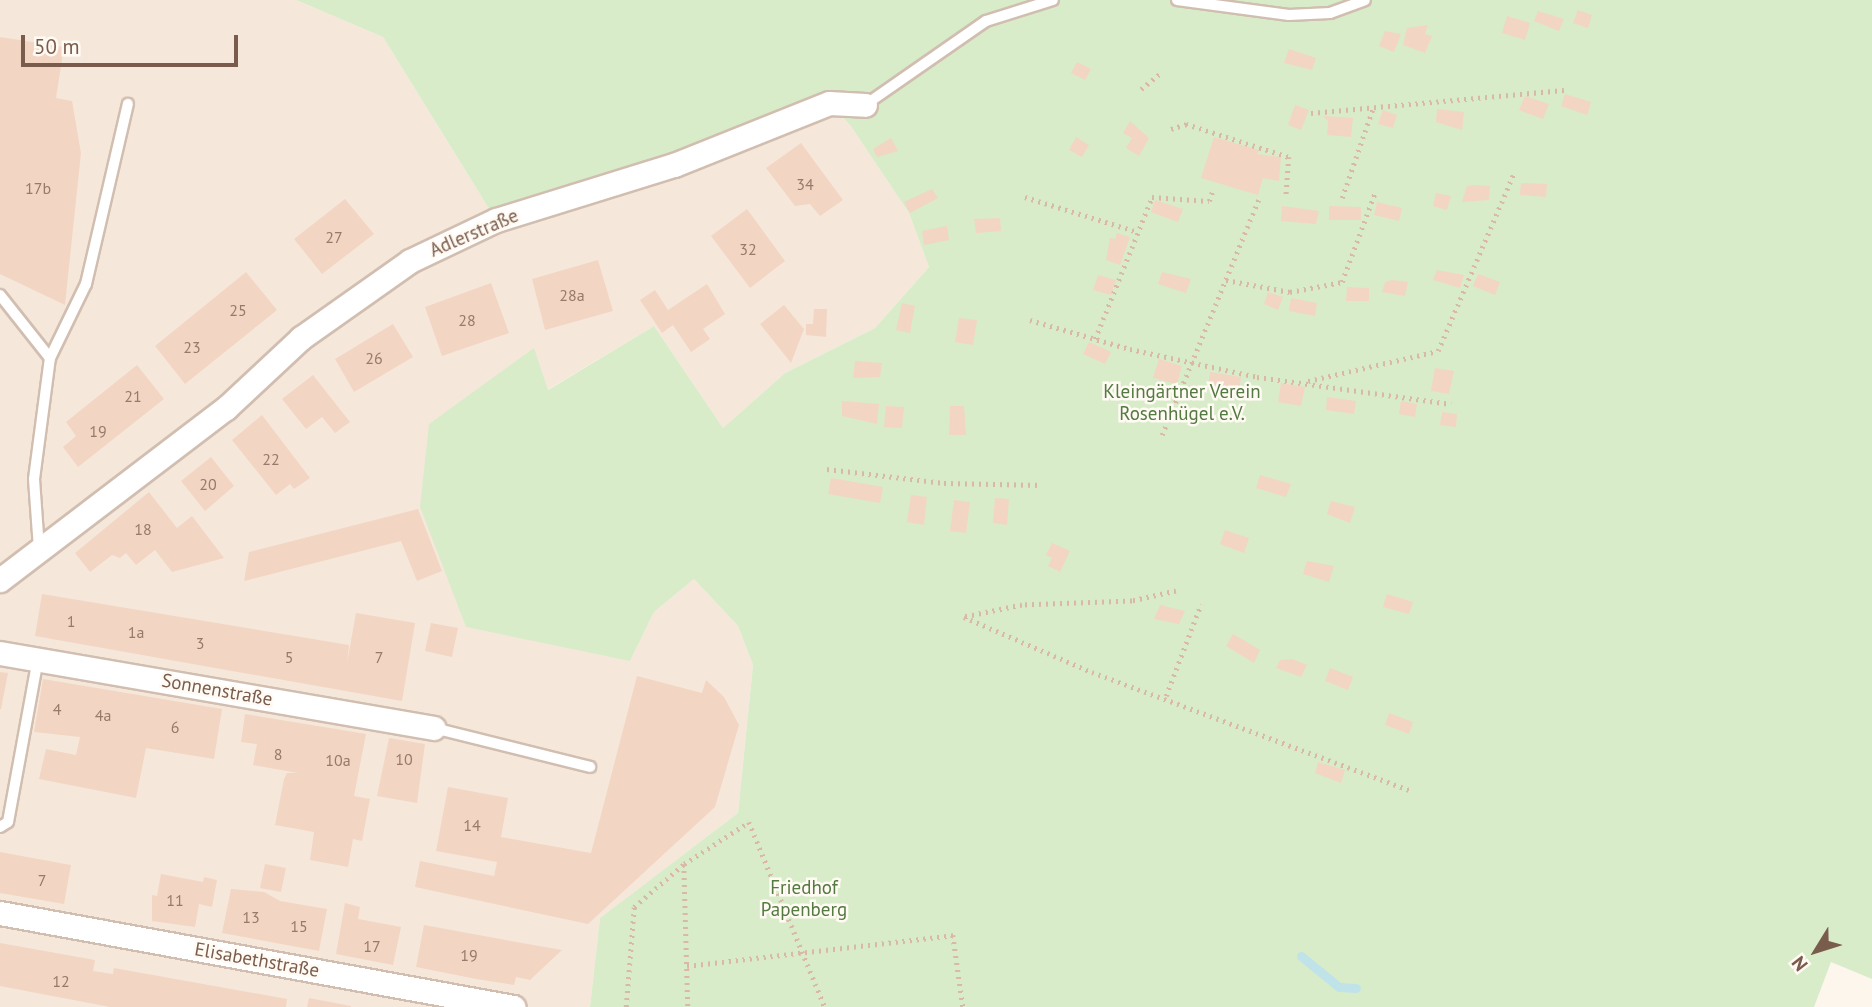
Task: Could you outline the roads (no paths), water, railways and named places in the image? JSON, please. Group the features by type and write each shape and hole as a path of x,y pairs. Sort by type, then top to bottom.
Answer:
{"street":[{"name":"Adlerstraße","path":"0,580 226,408 301,338 410,261 496,220 674,165 829,103 865,105"},
{"name":"Sonnenstraße","path":"0,653 434,728"},
{"name":"Elisabethstraße","path":"0,913 513,1007"}],"lane":[{"name":"Adlerstraße","path":"865,105 986,21 1053,0"},
{"path":"1177,0 1289,15 1330,13 1365,0"},
{"path":"39,548 34,479 50,358 86,284 128,104"},
{"path":"0,295 50,358"},
{"path":"0,827 8,822 38,659"},
{"path":"434,728 590,767"}],"waterway":[{"path":"1301,956 1339,987 1356,988"}],"park label":[{"name":"Kleingärtner Verein Rosenhügel e.V.","path":"1182,403"},
{"name":"Friedhof Papenberg","path":"804,899"}]}
